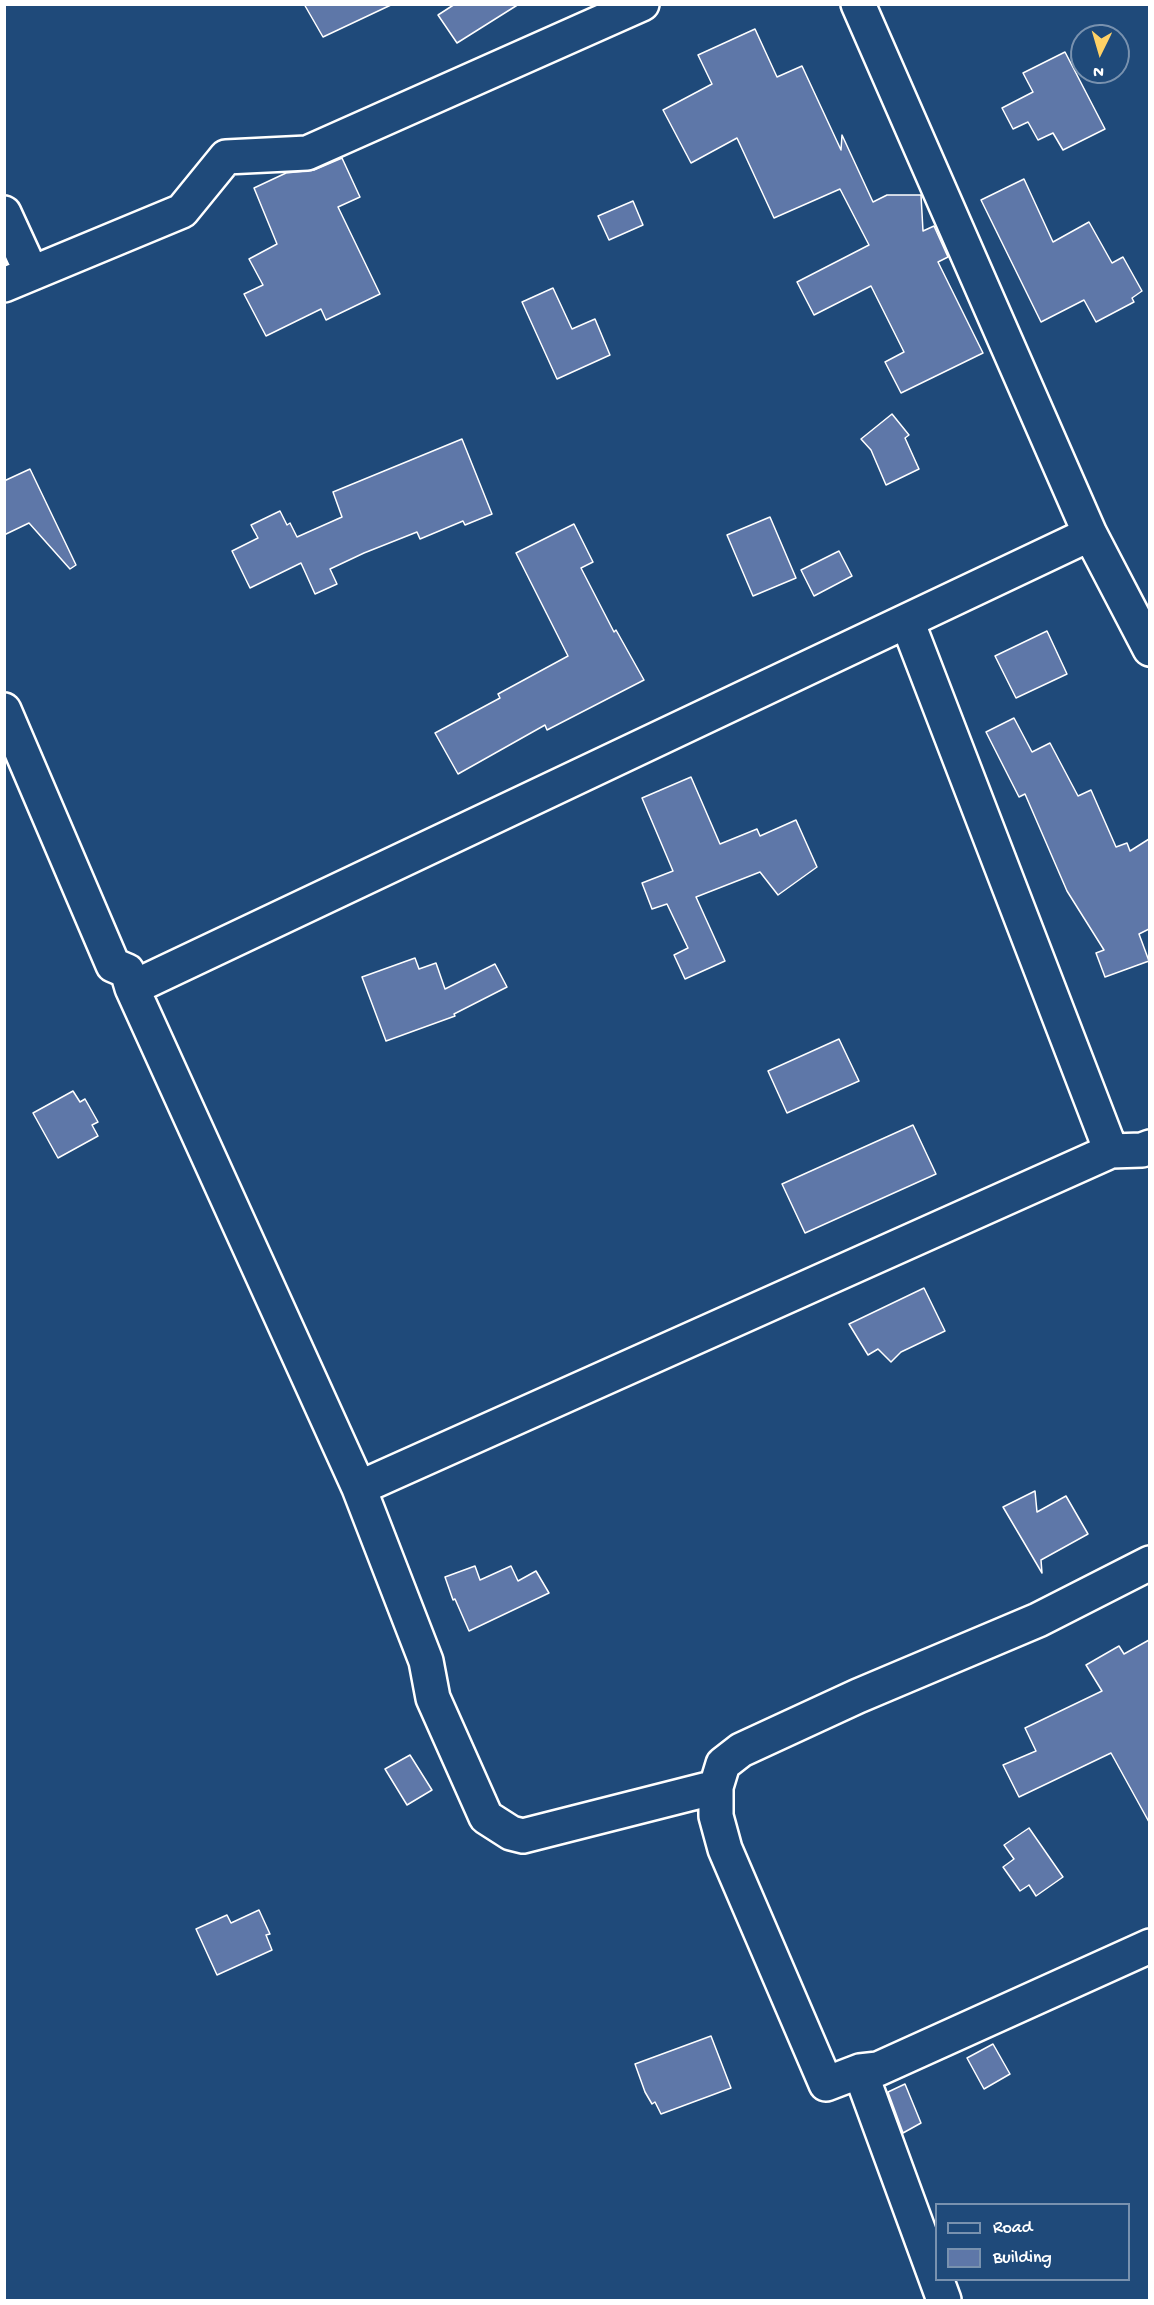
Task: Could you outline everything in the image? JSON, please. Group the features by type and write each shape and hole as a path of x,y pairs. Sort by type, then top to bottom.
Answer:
{"street":[{"path":"4,213 18,278 183,211 226,157 307,153 642,4"},
{"path":"858,4 1090,534 1149,649"},
{"path":"132,988 1090,534"},
{"path":"907,621 1111,1151"},
{"path":"4,710 113,965 127,971 132,988 359,1488 426,1661 434,1698 486,1817 511,1833 523,1836 716,1786"},
{"path":"359,1488 1111,1151 1142,1150 1149,1147"},
{"path":"1149,1563 1038,1620 858,1696 741,1750 723,1764 716,1786 716,1816 725,1849 826,2084 860,2071 878,2069 1149,1946"},
{"path":"860,2071 935,2276"},
{"path":"937,2281 944,2301"}],"building":[{"path":"304,4 393,4 323,37"},
{"path":"455,4 519,4 457,43 438,15"},
{"path":"755,29 777,77 802,66 841,150 842,135 873,202 887,195 921,195 923,231 934,226 948,257 938,262 983,353 901,393 885,362 904,352 871,286 814,315 797,282 869,245 840,189 774,218 737,138 691,163 663,110 712,84 698,55"},
{"path":"1065,52 1070,62 1070,84 1082,84 1105,129 1063,150 1053,133 1038,140 1028,122 1013,129 1002,108 1033,92 1023,73"},
{"path":"342,158 360,197 338,207 380,294 326,320 321,309 266,336 244,294 263,285 249,259 277,244 254,188 286,173 314,170"},
{"path":"1024,179 1053,242 1089,222 1112,263 1123,257 1142,291 1132,298 1134,302 1096,322 1084,300 1041,322 981,200"},
{"path":"633,201 643,225 609,240 598,216"},
{"path":"553,288 572,329 595,319 610,355 557,379 522,302"},
{"path":"892,414 909,435 905,438 919,469 886,485 871,450 861,439"},
{"path":"462,439 492,514 465,525 463,521 420,539 417,532 364,553 330,569 337,584 315,594 301,563 250,588 232,551 258,538 251,525 280,511 287,525 290,523 297,537 342,517 333,492"},
{"path":"30,469 76,565 70,569 29,523 4,535 4,481"},
{"path":"770,517 796,578 753,596 727,535"},
{"path":"574,524 593,562 581,568 614,632 616,630 644,680 547,730 545,725 458,774 435,733 500,698 498,694 568,656 516,553"},
{"path":"839,551 852,576 814,596 801,570"},
{"path":"1047,631 1067,674 1016,698 995,656"},
{"path":"1014,718 1032,752 1050,743 1078,796 1091,790 1116,847 1127,843 1130,851 1149,839 1149,929 1139,934 1149,961 1105,977 1096,953 1104,950 1067,891 1025,794 1019,797 986,732"},
{"path":"691,777 720,844 757,829 760,836 796,820 817,867 778,895 760,872 696,897 725,961 685,979 674,955 688,948 667,904 652,909 642,883 673,871 642,798"},
{"path":"415,958 419,969 436,963 445,989 495,964 507,987 454,1014 455,1016 386,1041 362,977"},
{"path":"839,1039 859,1081 787,1113 768,1071"},
{"path":"73,1091 80,1102 85,1099 98,1122 92,1125 98,1136 58,1158 33,1113"},
{"path":"913,1125 936,1174 805,1233 782,1184"},
{"path":"924,1288 945,1331 901,1352 891,1362 878,1349 868,1355 849,1324"},
{"path":"1035,1491 1037,1512 1066,1496 1088,1534 1041,1560 1042,1573 1003,1507"},
{"path":"475,1566 480,1580 511,1566 518,1581 536,1571 549,1593 469,1631 455,1599 453,1600 445,1577"},
{"path":"1149,1640 1149,1822 1111,1753 1019,1797 1003,1765 1036,1751 1025,1728 1102,1691 1086,1665 1119,1646 1124,1654"},
{"path":"410,1755 432,1790 407,1805 385,1769"},
{"path":"1029,1828 1063,1877 1036,1896 1029,1885 1020,1891 1003,1867 1014,1859 1004,1845"},
{"path":"259,1910 270,1934 266,1935 272,1950 217,1975 196,1929 227,1915 231,1923"},
{"path":"711,2036 731,2088 661,2114 655,2102 652,2104 645,2092 635,2064"},
{"path":"993,2044 1010,2074 984,2089 967,2058"},
{"path":"905,2084 921,2123 903,2133 888,2092"}]}
